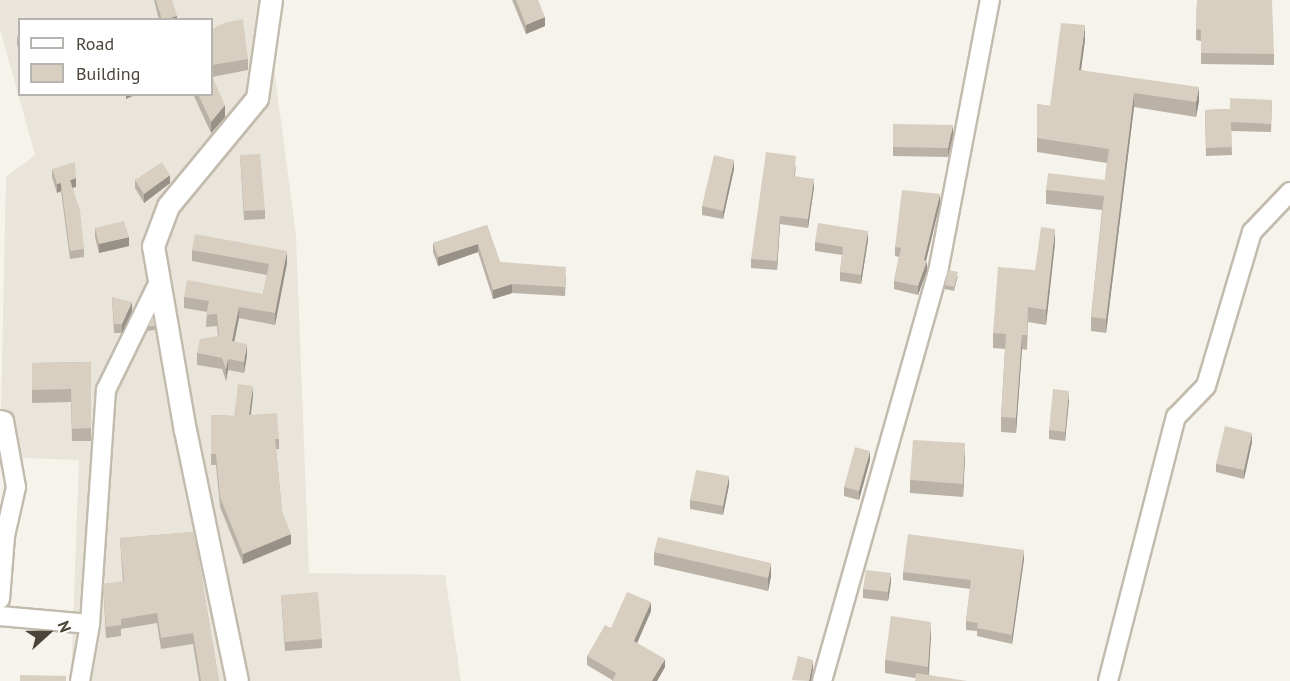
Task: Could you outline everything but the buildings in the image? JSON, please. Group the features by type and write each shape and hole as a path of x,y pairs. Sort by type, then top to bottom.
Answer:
{"street":[{"path":"237,681 153,246 168,206 257,98 271,0"},
{"path":"822,681 938,272 990,0"},
{"path":"1108,681 1176,417 1206,386 1252,232 1290,192"},
{"path":"80,681 90,624 106,390 159,282"},
{"path":"0,420 4,421 16,487 2,533 0,599"},
{"path":"0,616 90,624"}],"shaded area":[{"path":"0,0 265,0 296,235 309,573 445,575 461,681 71,681 79,460 0,457 6,177 35,155 19,96 213,96 213,18 18,18 18,94 0,29"}]}
